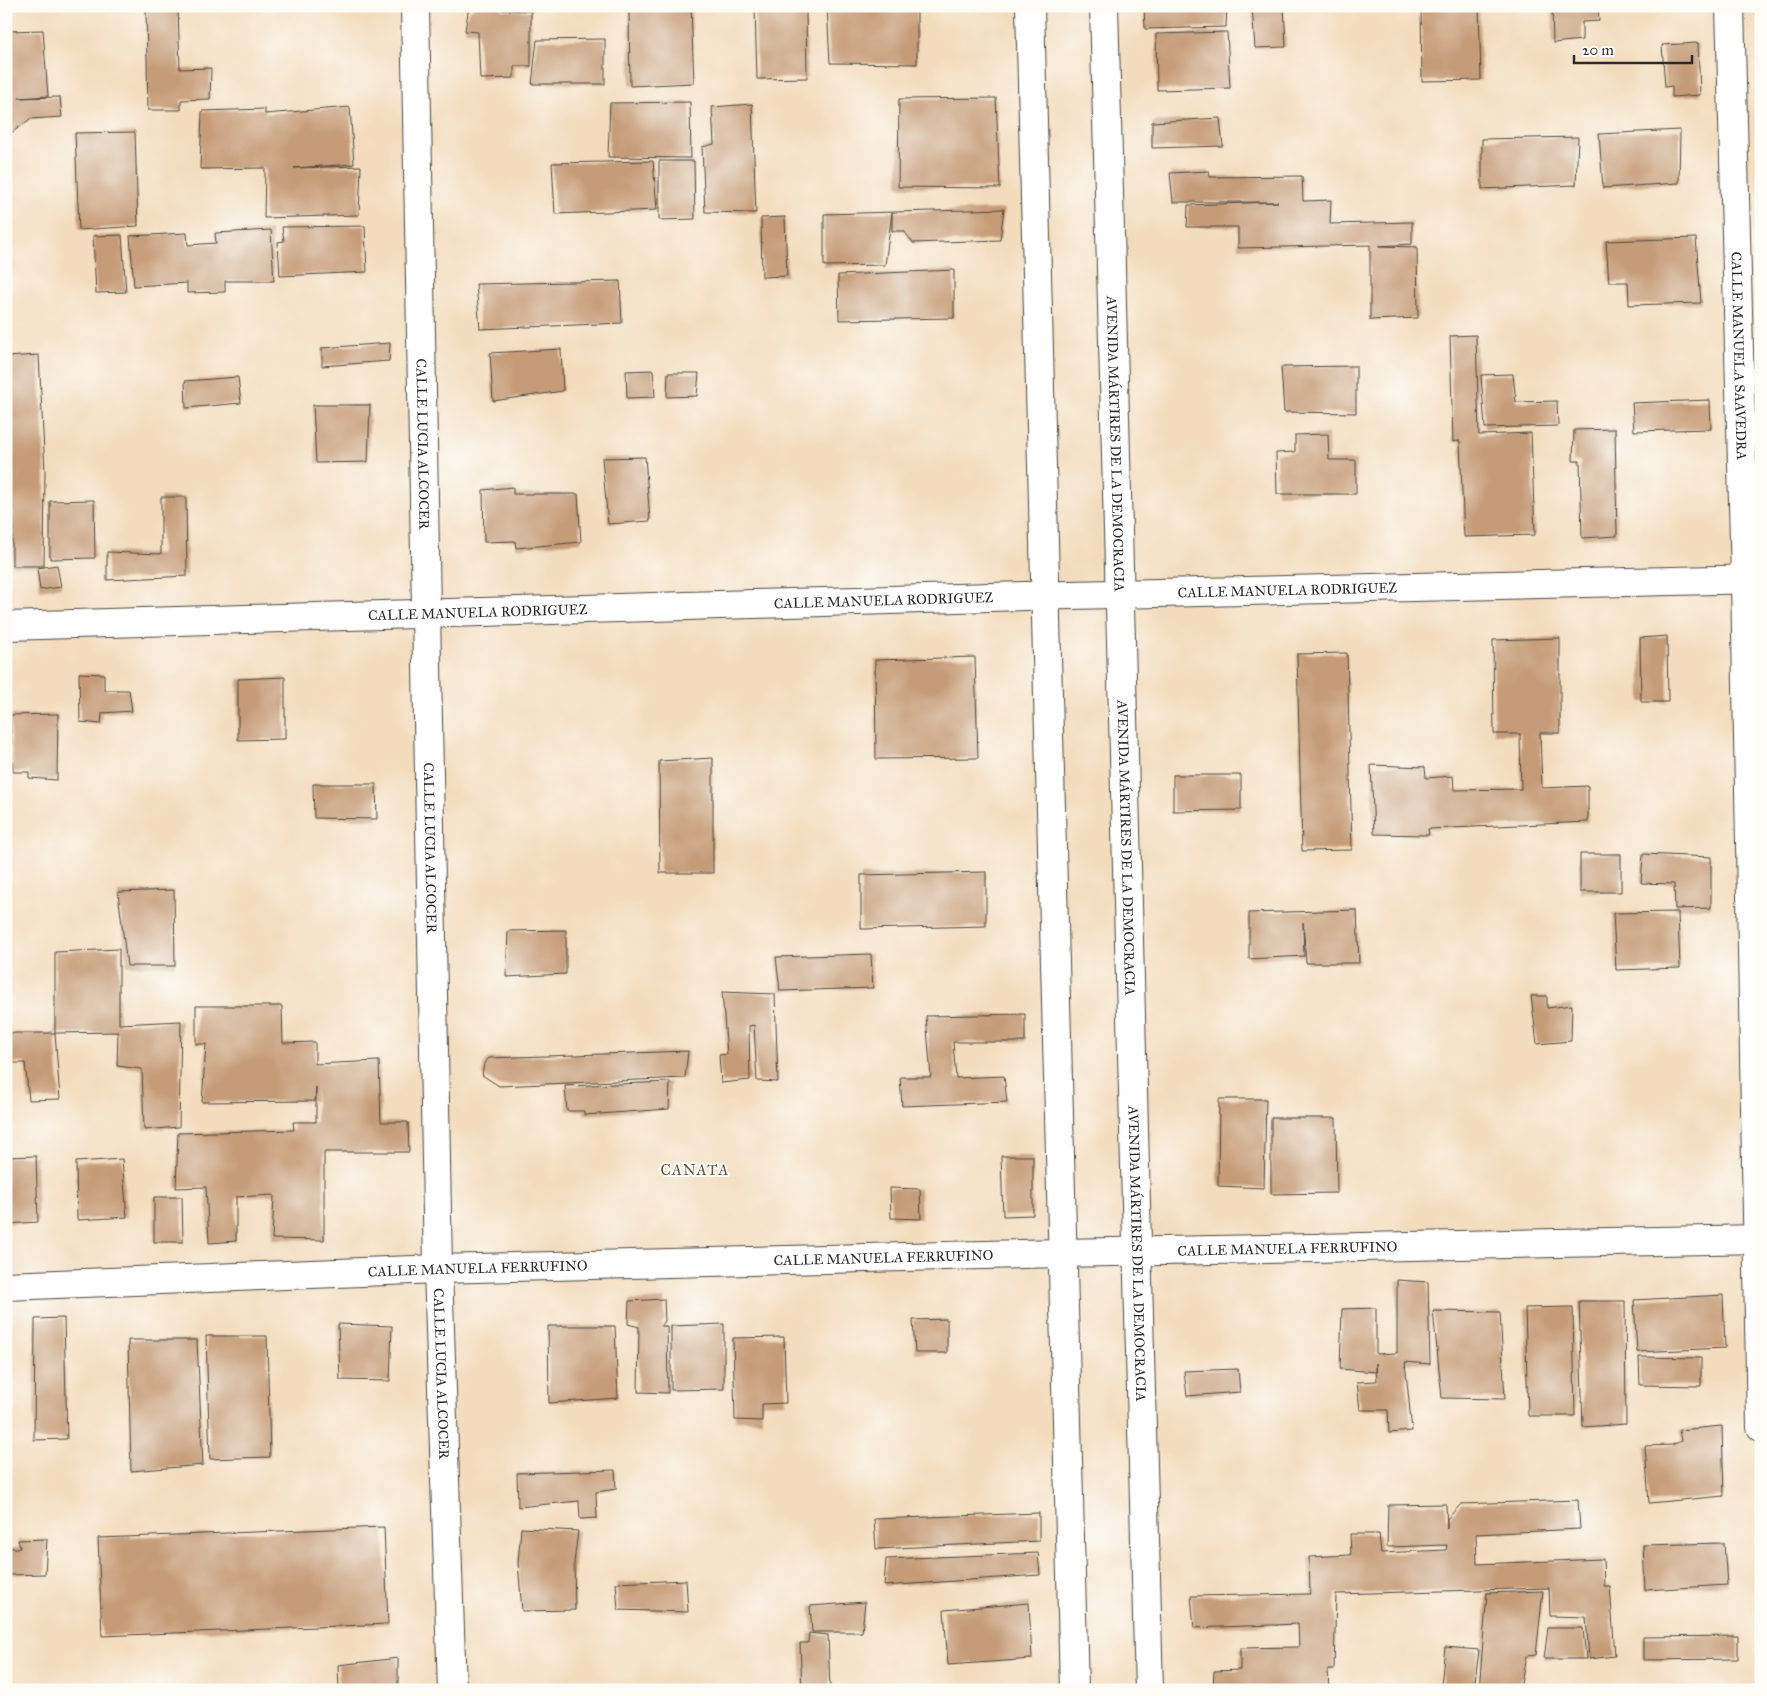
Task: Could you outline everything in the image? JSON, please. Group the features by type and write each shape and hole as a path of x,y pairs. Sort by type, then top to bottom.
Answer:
{"street":[{"name":"CALLE LUCIA ALCOCER","path":"415,6 428,614 438,1269 452,1690"},
{"path":"1030,6 1061,1253 1074,1690"},
{"name":"AVENIDA MÁRTIRES DE LA DEMOCRACIA","path":"1104,6 1149,1690"},
{"name":"CALLE MANUELA SAAVEDRA","path":"1730,6 1753,579 1761,1427"},
{"name":"CALLE MANUELA RODRIGUEZ","path":"6,626 1046,596 1753,579"},
{"name":"CALLE MANUELA FERRUFINO","path":"6,1286 438,1269 1137,1251 1759,1239"}],"building":[{"path":"475,6 501,6 502,10 531,11 531,66 514,66 514,78 480,79 478,32 465,31 468,12"},
{"path":"662,6 691,6 694,83 630,86 629,11 663,10"},
{"path":"827,6 917,6 917,64 830,63"},
{"path":"1144,6 1227,6 1226,27 1145,29"},
{"path":"1252,6 1284,6 1286,47 1255,48"},
{"path":"1421,6 1479,6 1481,80 1422,81"},
{"path":"1552,6 1598,6 1599,21 1582,22 1582,40 1553,43"},
{"path":"146,8 178,8 180,69 211,68 210,99 181,100 181,110 148,110"},
{"path":"755,8 806,9 807,78 757,79"},
{"path":"43,30 48,96 19,98 60,97 62,117 30,119 6,137 6,31"},
{"path":"1227,32 1230,88 1157,90 1156,34"},
{"path":"605,39 605,84 532,84 537,40"},
{"path":"1698,43 1700,95 1672,97 1672,86 1665,87 1662,45"},
{"path":"996,98 1000,188 898,187 899,99"},
{"path":"690,102 691,158 608,157 610,103"},
{"path":"752,104 756,213 705,212 702,147 714,144 712,107"},
{"path":"350,107 354,164 294,168 361,166 359,215 264,218 265,168 200,169 202,111 265,109 265,114"},
{"path":"1220,118 1223,146 1152,148 1152,122"},
{"path":"1680,130 1679,183 1603,188 1599,134"},
{"path":"135,132 138,226 79,230 75,133"},
{"path":"1578,137 1576,185 1482,189 1482,139"},
{"path":"653,161 657,210 555,214 552,163"},
{"path":"659,161 694,161 695,219 659,220"},
{"path":"1209,171 1210,177 1302,176 1303,201 1331,200 1330,224 1412,222 1412,244 1379,246 1417,247 1418,318 1370,320 1370,245 1238,248 1238,227 1187,227 1188,205 1278,202 1173,202 1170,173"},
{"path":"1004,209 1000,240 913,243 904,231 892,231 892,213 885,265 824,266 824,214"},
{"path":"785,217 787,276 762,277 761,218"},
{"path":"365,226 367,272 280,276 278,242 284,241 282,227"},
{"path":"271,230 274,281 225,281 225,292 187,293 187,283 134,286 130,236 187,233 188,245 216,243 215,233"},
{"path":"122,235 126,292 96,293 93,236"},
{"path":"1696,238 1701,303 1629,305 1628,282 1609,282 1606,241"},
{"path":"954,270 954,318 839,320 838,275"},
{"path":"620,281 622,323 480,329 476,284"},
{"path":"1476,335 1479,435 1531,433 1535,535 1464,537 1460,441 1453,442 1450,336"},
{"path":"390,343 389,361 322,366 322,348"},
{"path":"561,349 563,391 493,401 490,353"},
{"path":"39,355 45,471 44,566 12,566 12,507 6,507 6,357"},
{"path":"1356,366 1356,413 1284,412 1281,367"},
{"path":"653,370 655,397 627,398 626,371"},
{"path":"668,373 699,373 697,396 667,397"},
{"path":"1513,374 1516,402 1557,401 1558,426 1485,428 1481,375"},
{"path":"238,377 241,403 186,408 185,381"},
{"path":"1710,400 1711,429 1634,431 1632,403"},
{"path":"313,405 370,405 368,462 316,463"},
{"path":"1615,429 1617,536 1582,538 1580,461 1573,461 1574,430"},
{"path":"1328,434 1329,460 1356,460 1356,494 1277,494 1276,453 1295,452 1295,435"},
{"path":"645,457 650,521 608,524 602,458"},
{"path":"513,487 513,494 578,494 581,542 516,548 515,541 484,542 483,490"},
{"path":"161,497 186,497 187,576 107,580 107,552 161,554"},
{"path":"94,500 95,558 50,559 50,501"},
{"path":"57,565 61,587 40,590 37,568"},
{"path":"1667,636 1668,702 1641,702 1640,638"},
{"path":"1560,638 1560,733 1540,733 1542,788 1588,786 1588,822 1428,829 1429,835 1374,834 1371,765 1425,767 1426,778 1453,776 1454,790 1521,789 1520,734 1494,734 1493,640"},
{"path":"1347,653 1352,850 1302,851 1297,654"},
{"path":"975,657 978,758 876,759 875,660"},
{"path":"79,673 104,674 104,690 129,690 132,711 102,713 101,724 80,722"},
{"path":"285,677 285,739 238,740 238,679"},
{"path":"58,714 57,780 29,778 29,772 13,772 10,715"},
{"path":"713,758 713,873 660,873 659,761"},
{"path":"1173,775 1241,775 1241,810 1173,811"},
{"path":"313,784 376,784 377,819 314,818"},
{"path":"1580,854 1621,854 1621,892 1580,892"},
{"path":"1643,854 1711,857 1711,908 1675,909 1674,884 1641,883"},
{"path":"986,872 986,926 861,929 861,875"},
{"path":"174,890 175,966 127,966 118,892"},
{"path":"1357,910 1359,963 1306,963 1303,922 1304,956 1249,959 1249,913"},
{"path":"1678,912 1680,968 1616,970 1613,913"},
{"path":"566,930 566,974 506,977 508,931"},
{"path":"119,949 119,1024 181,1021 179,1127 144,1130 142,1069 117,1066 118,1032 55,1033 55,952"},
{"path":"871,954 873,988 780,991 776,957"},
{"path":"722,992 775,994 778,1082 757,1081 754,1025 749,1026 750,1080 721,1083 719,1055 727,1054"},
{"path":"1531,996 1547,996 1547,1008 1572,1005 1571,1041 1537,1044"},
{"path":"196,1006 282,1006 283,1043 315,1042 315,1064 379,1061 381,1122 408,1122 409,1152 324,1152 324,1240 272,1239 274,1195 236,1197 236,1241 209,1243 206,1187 176,1188 178,1133 294,1130 293,1122 316,1122 316,1087 315,1101 202,1102 206,1044 196,1044"},
{"path":"1025,1014 1025,1042 953,1042 956,1078 1004,1076 1007,1102 902,1106 900,1077 931,1077 926,1016"},
{"path":"6,1033 55,1033 60,1099 29,1100 25,1063 6,1063"},
{"path":"688,1051 685,1078 499,1086 482,1075 484,1064 489,1058"},
{"path":"670,1082 669,1109 584,1115 584,1111 567,1111 565,1086"},
{"path":"1219,1099 1266,1099 1264,1188 1218,1186"},
{"path":"1271,1118 1336,1118 1337,1193 1271,1194"},
{"path":"36,1156 38,1222 6,1224 6,1157"},
{"path":"1001,1156 1033,1156 1033,1215 1003,1216"},
{"path":"122,1159 127,1217 77,1220 76,1162"},
{"path":"890,1188 920,1189 921,1219 891,1218"},
{"path":"154,1197 182,1197 183,1242 154,1242"},
{"path":"1397,1280 1428,1282 1430,1364 1405,1362 1412,1431 1389,1433 1388,1410 1360,1410 1357,1382 1377,1381 1376,1363 1376,1372 1340,1369 1342,1309 1376,1308 1376,1354 1397,1353"},
{"path":"1723,1295 1725,1348 1637,1352 1634,1300"},
{"path":"664,1299 665,1321 661,1326 667,1326 668,1393 638,1392 639,1327 628,1324 629,1301"},
{"path":"1579,1301 1625,1301 1626,1424 1583,1427"},
{"path":"1573,1307 1575,1416 1528,1416 1525,1308"},
{"path":"1433,1311 1500,1312 1505,1399 1442,1398"},
{"path":"64,1318 67,1439 34,1440 35,1319"},
{"path":"947,1319 947,1353 915,1353 913,1320"},
{"path":"338,1324 392,1326 390,1381 340,1380"},
{"path":"724,1324 724,1389 671,1390 671,1326"},
{"path":"548,1326 615,1326 618,1398 549,1403"},
{"path":"206,1336 267,1336 270,1457 210,1459"},
{"path":"784,1337 786,1403 762,1404 762,1421 735,1420 733,1338"},
{"path":"128,1340 197,1340 203,1465 131,1471"},
{"path":"6,1351 8,1351 10,1437 6,1437"},
{"path":"1639,1357 1701,1358 1701,1386 1640,1385"},
{"path":"1238,1369 1240,1392 1187,1396 1184,1371"},
{"path":"1722,1426 1724,1496 1649,1503 1645,1446 1672,1445 1681,1441 1679,1430"},
{"path":"615,1470 616,1489 596,1492 597,1518 580,1519 579,1501 518,1507 517,1473"},
{"path":"1578,1500 1580,1529 1476,1534 1477,1564 1603,1559 1604,1586 1610,1586 1615,1656 1589,1659 1586,1617 1550,1616 1549,1588 1336,1594 1334,1670 1328,1670 1329,1690 1213,1690 1214,1671 1240,1670 1240,1648 1299,1647 1298,1624 1194,1628 1191,1596 1310,1594 1309,1557 1351,1555 1350,1534 1379,1534 1381,1553 1446,1550 1447,1545 1387,1547 1388,1505 1446,1504 1447,1529 1447,1519 1461,1504"},
{"path":"1039,1513 1039,1541 876,1549 874,1519"},
{"path":"384,1527 388,1624 102,1636 98,1538"},
{"path":"521,1528 578,1531 574,1563 575,1610 522,1611 518,1563"},
{"path":"47,1539 45,1574 6,1575 6,1548 20,1548 18,1540"},
{"path":"1724,1543 1727,1585 1645,1590 1643,1545"},
{"path":"1038,1553 1040,1575 884,1586 886,1559"},
{"path":"686,1580 688,1612 618,1610 616,1583"},
{"path":"1543,1591 1536,1655 1526,1656 1520,1690 1479,1690 1487,1593"},
{"path":"865,1602 862,1632 812,1632 810,1606"},
{"path":"1029,1603 1032,1659 948,1665 944,1610"},
{"path":"1548,1628 1583,1628 1586,1659 1544,1659"},
{"path":"809,1633 828,1635 830,1690 802,1690 800,1643 808,1643"},
{"path":"1738,1636 1738,1659 1643,1660 1643,1637"},
{"path":"1445,1647 1479,1650 1474,1689 1441,1686"},
{"path":"398,1658 398,1690 339,1690 338,1665"}],"district":[{"name":"CANATA","path":"695,1170"}]}
